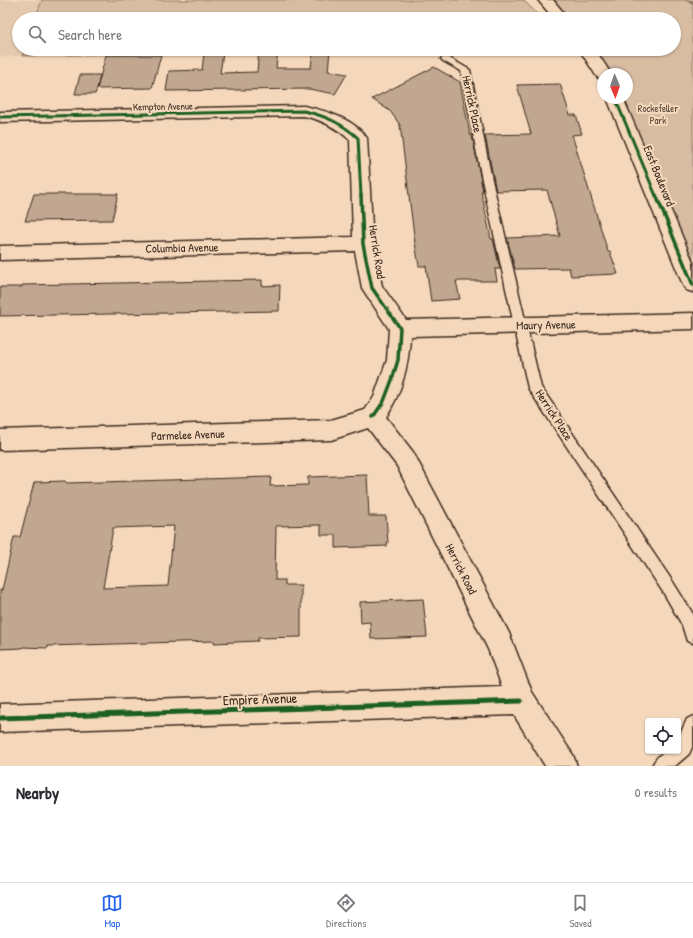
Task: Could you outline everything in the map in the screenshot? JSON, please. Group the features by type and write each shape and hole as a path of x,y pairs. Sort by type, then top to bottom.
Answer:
{"street":[{"path":"544,0 555,12"},
{"path":"592,56 599,68"},
{"name":"East Boulevard","path":"618,104 693,285"},
{"name":"Kempton Avenue","path":"0,117 304,111 326,116"},
{"name":"Herrick Road","path":"326,116 345,125 358,138 363,244 372,288 400,328"},
{"name":"Columbia Avenue","path":"0,253 363,244"},
{"name":"Maury Avenue","path":"400,328 693,321"},
{"path":"373,417 384,401 392,380 398,360 400,328"},
{"name":"Herrick Road","path":"373,417 409,466 499,643 521,701 562,766"},
{"name":"Parmelee Avenue","path":"0,440 331,430 373,417"},
{"name":"Empire Avenue","path":"0,718 521,701"}],"lane":[{"name":"Herrick Place","path":"446,59 465,70 487,180 535,388 668,587 689,622 693,635"},
{"path":"661,766 683,748 693,725"}],"shaded area":[{"path":"0,0 42,0 38,12 12,12 12,56 22,56 0,57"}],"green space":[{"path":"42,0 523,0 536,12 38,12"},
{"name":"Rockefeller Park","path":"544,0 693,0 693,281 617,104 633,104 633,68 598,68 589,56 681,56 681,12 553,12"}],"building":[{"path":"106,56 161,56 152,88 97,89"},
{"path":"204,56 223,56 220,73 257,72 258,56 277,56 276,68 311,68 312,56 329,56 328,71 347,74 335,94 309,89 166,91 169,71 202,70"},
{"path":"434,67 460,82 470,135 472,135 483,191 481,191 491,239 493,239 500,269 495,269 497,281 456,281 460,299 431,301 426,266 419,266 400,125 390,111 372,99"},
{"path":"80,75 100,75 95,94 75,94"},
{"path":"560,84 570,115 576,115 582,134 572,135 608,252 610,252 618,274 571,276 569,268 515,269 507,238 560,236 547,190 496,191 485,135 531,134 517,85"},
{"path":"34,194 118,194 112,220 25,221"},
{"path":"262,280 262,286 280,285 279,311 0,316 0,287 22,287 22,285"},
{"path":"367,475 369,516 386,516 388,543 387,546 336,548 336,535 321,535 321,525 276,526 275,580 285,580 285,585 301,585 301,637 258,638 258,641 214,643 214,641 48,646 48,648 23,647 0,649 0,590 2,590 14,537 20,537 34,483 65,481 67,483 271,477 270,486 308,485 308,477","holes":["174,526 168,586 103,588 113,528"]},
{"path":"423,599 427,637 371,639 370,622 361,623 360,602"}],"waterway":[{"path":"687,0 693,4"}],"cycle path":[{"path":"618,104 693,285"},
{"path":"0,117 304,111 333,120 345,127 358,138 363,244 372,288 400,328 398,360 392,380 384,401 373,417"},
{"path":"0,718 521,701"}]}
